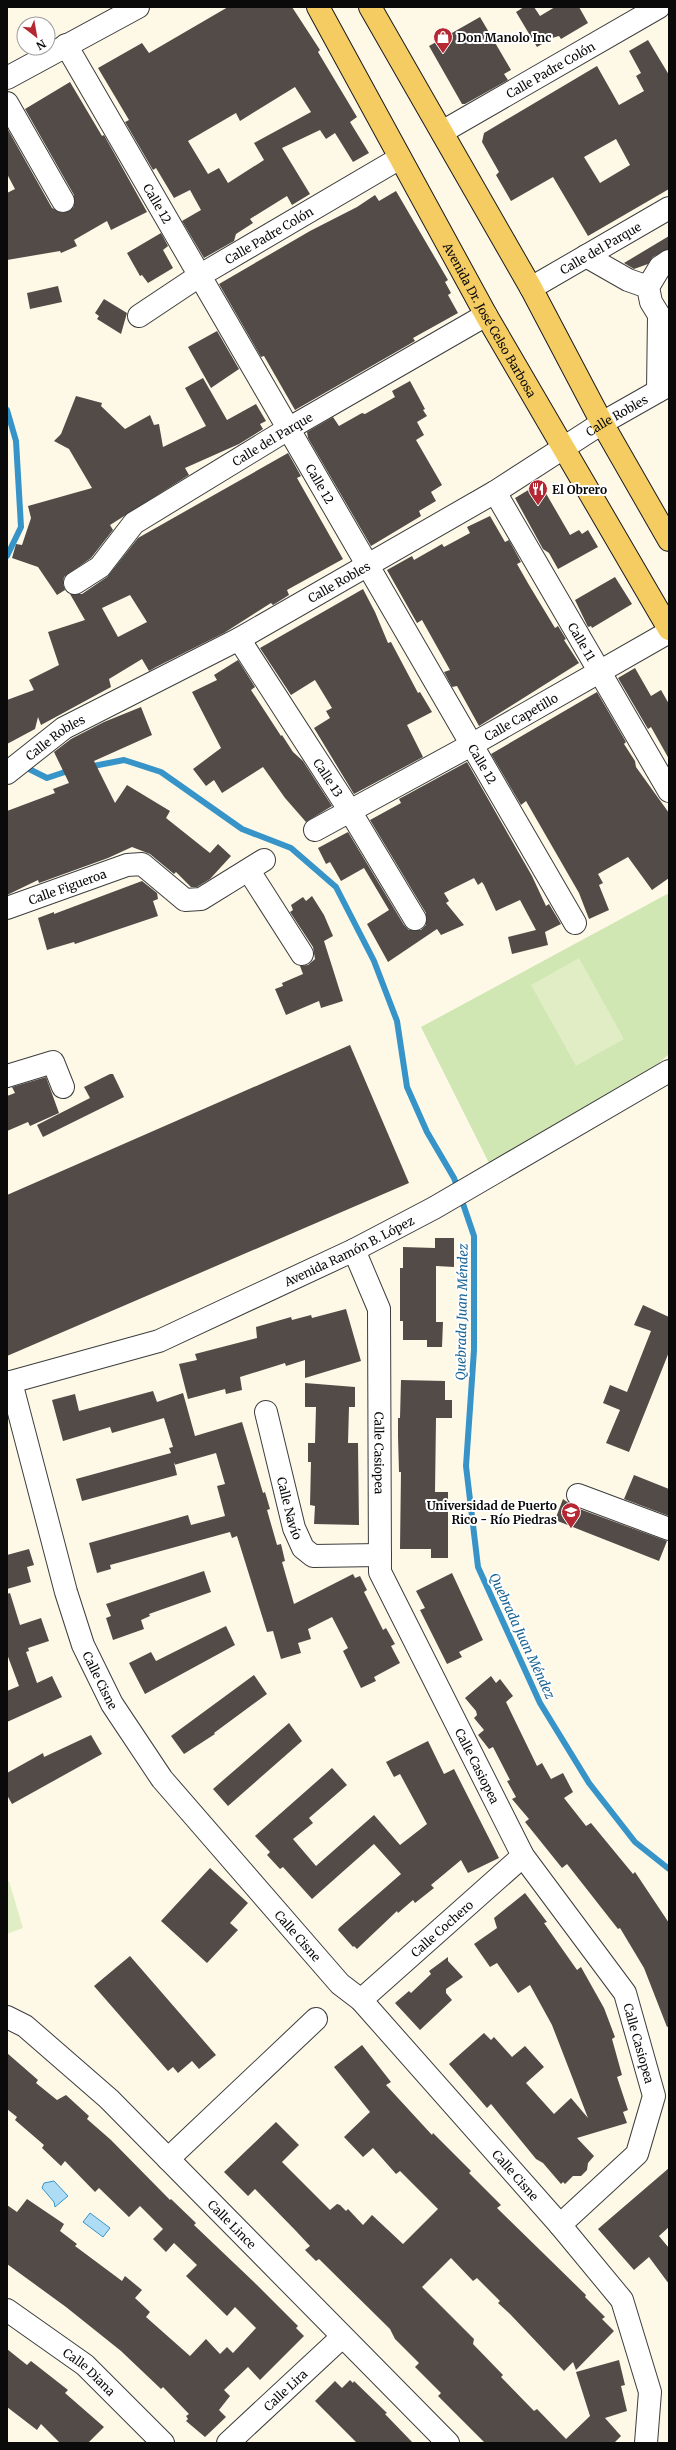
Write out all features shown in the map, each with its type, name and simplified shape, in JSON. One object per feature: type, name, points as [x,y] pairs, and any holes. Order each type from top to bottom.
[{"type":"main road","name":"Avenida Dr. José Celso Barbosa","points":[[318,7],[486,315],[669,630]]},
{"type":"main road","points":[[370,7],[531,288],[602,423],[669,540]]},
{"type":"street","points":[[7,78],[138,7]]},
{"type":"street","name":"Calle Padre Colón","points":[[442,132],[659,7]]},
{"type":"street","name":"Calle 12","points":[[66,45],[366,565],[473,744],[575,923]]},
{"type":"street","points":[[7,103],[63,201]]},
{"type":"street","name":"Calle Padre Colón","points":[[139,316],[199,276],[400,158]]},
{"type":"street","name":"Calle del Parque","points":[[531,288],[669,208]]},
{"type":"street","points":[[586,256],[628,280],[648,287]]},
{"type":"street","points":[[663,388],[664,312],[651,302],[648,287],[660,267],[669,261]]},
{"type":"street","name":"Calle del Parque","points":[[75,583],[100,567],[134,523],[288,429],[486,315]]},
{"type":"street","name":"Calle Robles","points":[[7,773],[64,728],[239,639],[495,492],[602,423],[663,388]]},
{"type":"street","name":"Calle 11","points":[[495,492],[669,791]]},
{"type":"street","name":"Calle Capetillo","points":[[316,830],[473,744],[669,630]]},
{"type":"street","name":"Calle 13","points":[[239,639],[350,811],[415,919]]},
{"type":"street","name":"Calle Figueroa","points":[[7,908],[126,865],[142,864],[185,900],[201,899],[256,866],[302,954]]},
{"type":"street","points":[[7,1076],[53,1062],[63,1088]]},
{"type":"street","name":"Avenida Ramón B. López","points":[[9,1382],[159,1341],[354,1250],[434,1208],[669,1071]]},
{"type":"street","name":"Calle Casiopea","points":[[354,1250],[379,1309],[380,1572],[524,1856],[625,1993],[654,2096],[637,2154],[560,2225]]},
{"type":"street","name":"Calle Cisne","points":[[9,1382],[66,1592],[83,1645],[112,1704],[162,1779],[340,1984],[361,2000],[560,2225],[622,2300],[650,2392],[646,2443]]},
{"type":"street","name":"Calle Navío","points":[[266,1412],[294,1528],[303,1548],[313,1556],[380,1555]]},
{"type":"street","points":[[578,1495],[669,1529]]},
{"type":"street","name":"Calle Cochero","points":[[361,2000],[524,1856]]},
{"type":"street","name":"Calle Lince","points":[[7,2017],[25,2026],[109,2099],[448,2443]]},
{"type":"street","points":[[168,2159],[316,2019]]},
{"type":"street","name":"Calle Diana","points":[[7,2310],[85,2365],[163,2443]]},
{"type":"street","name":"Calle Lira","points":[[228,2443],[342,2337]]},
{"type":"green space","points":[[669,893],[669,1054],[651,1070],[490,1165],[421,1027]]},
{"type":"green space","points":[[579,958],[624,1039],[576,1066],[531,985]]},
{"type":"green space","points":[[9,1881],[23,1928],[7,1934],[7,1882]]},
{"type":"water","points":[[54,2181],[68,2196],[55,2207],[54,2202],[42,2188],[44,2183]]},
{"type":"water","points":[[90,2213],[110,2228],[103,2237],[83,2222]]},
{"type":"building","points":[[228,7],[292,7],[320,50],[318,52],[357,117],[350,122],[369,153],[353,162],[335,133],[326,139],[320,130],[282,148],[310,194],[292,205],[287,196],[250,219],[253,223],[236,234],[234,241],[204,258],[182,221],[201,210],[190,190],[174,198],[156,168],[153,170],[125,122],[129,120],[98,68],[142,43],[149,53]],"holes":[[[295,87],[311,112],[254,143],[264,160],[228,183],[219,168],[208,174],[188,141],[236,113],[240,121]]]},
{"type":"building","points":[[524,7],[534,7],[540,16],[555,7],[579,7],[588,23],[561,39],[559,36],[552,38],[537,47],[516,12]]},
{"type":"building","points":[[480,17],[511,70],[504,74],[508,80],[465,104],[462,104],[429,46]]},
{"type":"building","points":[[648,40],[669,75],[669,189],[588,236],[553,177],[511,201],[496,175],[499,172],[482,142],[484,133],[597,66],[619,105],[644,91],[636,76],[641,73],[629,51]],"holes":[[[616,139],[630,165],[600,183],[584,157]]]},
{"type":"building","points":[[70,82],[102,136],[104,135],[147,212],[111,230],[107,221],[74,240],[77,246],[61,253],[60,251],[7,260],[7,193],[15,189],[7,174],[7,128],[52,208],[63,213],[74,207],[74,195],[25,109]]},
{"type":"building","points":[[396,191],[448,280],[445,282],[451,293],[448,295],[458,313],[413,338],[415,341],[295,410],[264,356],[261,357],[219,284],[310,231],[357,207],[375,195],[379,201]]},
{"type":"building","points":[[161,233],[168,246],[163,250],[173,268],[148,283],[142,275],[140,276],[127,253]]},
{"type":"building","points":[[669,236],[669,249],[653,257],[648,264],[634,269],[624,263]]},
{"type":"building","points":[[58,286],[62,302],[30,309],[27,293]]},
{"type":"building","points":[[104,299],[127,313],[121,334],[97,319],[99,316],[95,313]]},
{"type":"building","points":[[217,331],[239,369],[211,388],[188,347]]},
{"type":"building","points":[[203,378],[227,420],[256,404],[266,421],[260,424],[263,429],[239,444],[185,468],[189,475],[110,525],[113,530],[91,558],[64,577],[63,584],[65,590],[57,595],[38,567],[12,558],[16,544],[22,545],[31,518],[28,506],[92,488],[69,449],[54,441],[61,434],[76,396],[102,403],[101,406],[125,429],[150,415],[154,425],[159,424],[163,447],[206,426],[185,388]]},
{"type":"building","points":[[410,381],[425,409],[423,410],[427,416],[417,422],[424,435],[416,440],[442,485],[431,492],[436,501],[419,511],[421,516],[371,546],[308,438],[307,432],[333,417],[339,426],[362,413],[365,414],[395,397],[392,391]]},
{"type":"building","points":[[288,453],[301,476],[297,478],[343,559],[287,590],[289,595],[273,605],[271,603],[224,633],[149,671],[142,659],[109,679],[111,687],[41,725],[38,717],[35,729],[7,744],[7,700],[34,690],[29,680],[59,665],[48,632],[85,620],[70,594],[82,594],[107,577],[138,538]],"holes":[[[130,595],[147,622],[118,637],[102,608]]]},
{"type":"building","points":[[540,483],[570,535],[579,530],[582,534],[588,530],[598,547],[558,569],[549,553],[543,549],[515,498]]},
{"type":"building","points":[[490,516],[505,542],[509,540],[521,562],[517,564],[555,628],[558,626],[566,639],[564,640],[579,663],[479,726],[457,686],[452,687],[444,672],[450,670],[422,620],[417,623],[387,570],[412,556],[414,560],[442,544],[444,547],[470,533],[467,527]]},
{"type":"building","points":[[615,577],[632,604],[592,628],[591,626],[588,627],[575,600]]},
{"type":"building","points":[[363,589],[375,612],[388,643],[391,642],[418,693],[420,692],[432,712],[407,725],[423,757],[354,794],[314,728],[330,718],[326,711],[332,708],[315,680],[291,695],[260,648]]},
{"type":"building","points":[[238,660],[255,687],[251,690],[281,736],[282,735],[293,752],[303,761],[332,806],[306,822],[285,798],[263,767],[222,793],[214,780],[206,786],[193,769],[221,748],[192,692],[217,680],[214,675]]},
{"type":"building","points":[[635,668],[651,696],[661,690],[669,704],[669,759],[651,727],[648,729],[618,678]]},
{"type":"building","points":[[597,692],[626,742],[624,744],[635,761],[636,767],[669,813],[669,878],[652,890],[628,857],[598,874],[603,883],[599,885],[609,910],[589,919],[579,893],[526,801],[521,805],[491,754]]},
{"type":"building","points":[[141,707],[152,735],[94,761],[115,803],[127,785],[170,811],[166,818],[210,853],[218,844],[231,856],[210,879],[197,887],[191,887],[176,872],[174,874],[150,854],[132,847],[108,858],[39,883],[38,880],[7,895],[7,811],[55,793],[53,789],[69,783],[54,752],[71,739],[104,722]]},
{"type":"building","points":[[467,762],[532,876],[546,906],[549,904],[561,924],[545,932],[548,945],[512,954],[508,937],[536,930],[520,900],[496,911],[482,882],[478,885],[474,878],[444,893],[449,901],[446,903],[464,925],[441,935],[437,929],[388,962],[367,924],[389,910],[364,868],[341,881],[330,862],[326,864],[318,848],[348,832],[404,925],[409,930],[421,930],[426,925],[426,913],[370,820],[401,803],[399,799]]},
{"type":"building","points":[[142,881],[157,893],[158,899],[153,901],[158,916],[75,944],[74,942],[47,950],[38,918],[54,912],[54,914]]},
{"type":"building","points":[[312,896],[324,915],[333,936],[324,941],[343,1001],[321,1008],[319,1001],[286,1015],[275,989],[283,986],[282,983],[303,974],[300,966],[308,965],[315,959],[313,947],[290,912],[293,910],[291,905],[303,897],[306,901]]},
{"type":"building","points":[[350,1045],[409,1183],[7,1356],[7,1195]]},
{"type":"building","points":[[110,1074],[113,1074],[124,1097],[43,1137],[37,1125],[90,1098],[84,1087]]},
{"type":"building","points":[[46,1077],[59,1113],[30,1126],[28,1122],[7,1131],[7,1096],[15,1093],[12,1087]]},
{"type":"building","points":[[435,1238],[454,1238],[454,1267],[436,1266],[436,1322],[443,1322],[442,1347],[427,1347],[427,1340],[403,1340],[403,1321],[400,1321],[400,1268],[403,1268],[403,1247],[435,1248]]},
{"type":"building","points":[[643,1305],[669,1317],[669,1352],[629,1452],[606,1443],[620,1410],[603,1403],[610,1385],[627,1392],[651,1331],[634,1325]]},
{"type":"building","points":[[346,1309],[361,1361],[305,1378],[305,1360],[286,1366],[285,1363],[240,1377],[242,1390],[226,1394],[225,1389],[188,1399],[179,1364],[197,1360],[195,1354],[257,1338],[256,1327],[291,1317],[292,1320],[311,1315],[312,1318]]},
{"type":"building","points":[[401,1380],[445,1381],[445,1400],[452,1400],[452,1418],[436,1418],[435,1492],[448,1492],[448,1558],[431,1558],[431,1549],[400,1549],[401,1472],[399,1472],[398,1418],[400,1418]]},
{"type":"building","points":[[305,1383],[355,1387],[355,1407],[349,1407],[348,1443],[358,1443],[359,1525],[314,1524],[315,1506],[310,1505],[311,1462],[308,1462],[308,1443],[315,1443],[316,1407],[305,1407]]},
{"type":"building","points":[[153,1391],[157,1402],[183,1393],[195,1436],[242,1422],[263,1493],[265,1492],[270,1509],[267,1510],[277,1545],[281,1544],[285,1561],[282,1562],[294,1604],[353,1574],[355,1578],[360,1576],[367,1590],[364,1592],[383,1630],[386,1628],[395,1644],[391,1646],[400,1663],[374,1677],[376,1681],[361,1688],[343,1651],[348,1648],[332,1617],[308,1629],[311,1639],[298,1643],[301,1653],[281,1659],[273,1631],[267,1632],[237,1536],[232,1538],[230,1532],[110,1565],[111,1569],[97,1573],[89,1543],[188,1515],[191,1525],[225,1516],[217,1486],[225,1484],[216,1453],[175,1465],[177,1475],[82,1501],[76,1479],[171,1453],[169,1448],[173,1447],[164,1418],[112,1433],[110,1427],[63,1441],[52,1400],[75,1394],[79,1411]]},
{"type":"building","points":[[634,1475],[669,1489],[669,1516],[624,1499]]},
{"type":"building","points":[[563,1499],[574,1507],[667,1541],[659,1561],[555,1520]]},
{"type":"building","points":[[29,1549],[34,1565],[27,1567],[31,1582],[7,1589],[7,1555]]},
{"type":"building","points":[[204,1571],[211,1592],[149,1614],[150,1616],[141,1620],[144,1629],[113,1640],[106,1618],[111,1616],[106,1604]]},
{"type":"building","points":[[452,1573],[483,1640],[459,1652],[462,1657],[447,1664],[420,1610],[425,1608],[416,1591]]},
{"type":"building","points":[[10,1593],[20,1625],[41,1618],[49,1641],[28,1648],[29,1651],[26,1652],[37,1683],[52,1676],[62,1697],[7,1722],[7,1691],[19,1686],[7,1654],[7,1594]]},
{"type":"building","points":[[226,1626],[235,1645],[145,1694],[129,1663],[151,1652],[156,1661]]},
{"type":"building","points":[[254,1675],[267,1694],[214,1733],[215,1734],[184,1754],[171,1736]]},
{"type":"building","points":[[491,1676],[496,1683],[500,1679],[513,1696],[506,1702],[537,1766],[542,1763],[551,1779],[563,1773],[573,1792],[564,1798],[586,1826],[591,1823],[633,1874],[635,1872],[669,1923],[669,2026],[667,2027],[644,1968],[620,1928],[618,1929],[567,1864],[562,1868],[525,1822],[529,1819],[512,1799],[516,1797],[507,1781],[510,1780],[493,1747],[489,1749],[478,1735],[484,1730],[474,1718],[477,1715],[476,1711],[465,1698]]},
{"type":"building","points":[[289,1723],[302,1741],[228,1806],[213,1789]]},
{"type":"building","points":[[91,1735],[102,1754],[12,1804],[7,1795],[7,1773],[43,1753],[44,1757]]},
{"type":"building","points":[[428,1741],[444,1774],[454,1769],[499,1858],[468,1873],[461,1860],[431,1885],[434,1888],[415,1903],[413,1900],[398,1913],[397,1911],[357,1949],[354,1946],[353,1947],[338,1930],[339,1928],[401,1874],[374,1844],[312,1899],[283,1867],[280,1869],[267,1855],[270,1852],[255,1836],[332,1768],[347,1785],[309,1818],[313,1823],[293,1839],[316,1866],[374,1815],[400,1845],[427,1824],[400,1774],[394,1777],[386,1762]]},
{"type":"building","points":[[210,1868],[248,1903],[230,1923],[238,1930],[207,1963],[161,1921]]},
{"type":"building","points":[[525,1893],[547,1922],[544,1923],[577,1970],[581,1967],[604,2008],[615,2037],[612,2039],[622,2075],[617,2077],[628,2110],[623,2112],[627,2123],[577,2138],[594,2156],[588,2163],[587,2170],[581,2176],[573,2176],[565,2184],[563,2182],[561,2184],[543,2163],[536,2159],[491,2104],[487,2108],[449,2064],[484,2033],[491,2040],[494,2037],[512,2057],[525,2046],[544,2067],[526,2083],[554,2114],[571,2098],[588,2118],[552,2025],[530,1985],[518,1993],[497,1963],[490,1967],[474,1944],[497,1928],[494,1918]]},
{"type":"building","points":[[130,1956],[216,2055],[199,2069],[192,2061],[178,2073],[173,2067],[168,2071],[94,1986]]},
{"type":"building","points":[[448,1957],[448,1961],[463,1977],[446,1989],[446,1993],[452,2000],[420,2030],[395,2003],[409,1991],[411,1993],[431,1974],[429,1971]]},
{"type":"building","points":[[362,2045],[391,2082],[386,2085],[432,2135],[433,2133],[471,2171],[469,2173],[501,2205],[497,2208],[586,2295],[585,2297],[605,2317],[602,2319],[614,2331],[576,2370],[573,2362],[564,2371],[498,2303],[500,2301],[477,2278],[473,2281],[451,2258],[422,2287],[474,2339],[473,2344],[503,2375],[501,2377],[534,2411],[537,2409],[566,2439],[590,2416],[576,2372],[619,2360],[625,2385],[621,2386],[627,2411],[605,2418],[621,2436],[614,2443],[485,2443],[438,2396],[441,2393],[415,2367],[419,2363],[395,2339],[390,2329],[319,2259],[316,2261],[305,2250],[310,2246],[296,2231],[255,2189],[248,2196],[224,2172],[276,2122],[299,2145],[282,2162],[330,2210],[337,2204],[340,2205],[346,2211],[348,2209],[363,2225],[372,2215],[403,2244],[438,2209],[400,2171],[396,2174],[373,2148],[363,2157],[344,2137],[370,2112],[334,2067]]},
{"type":"building","points":[[7,2053],[38,2080],[36,2083],[57,2100],[66,2095],[89,2116],[87,2119],[111,2140],[170,2200],[171,2199],[196,2223],[194,2225],[298,2326],[296,2328],[304,2336],[260,2380],[248,2367],[224,2390],[230,2396],[219,2410],[226,2417],[205,2437],[186,2421],[188,2419],[186,2416],[189,2414],[163,2387],[161,2389],[121,2351],[66,2307],[7,2264],[7,2205],[17,2212],[27,2199],[64,2224],[60,2231],[77,2244],[75,2246],[122,2281],[125,2276],[142,2290],[135,2298],[150,2312],[146,2317],[190,2356],[206,2339],[220,2354],[227,2347],[233,2353],[256,2328],[235,2307],[227,2316],[186,2276],[197,2265],[174,2243],[166,2252],[153,2239],[163,2229],[140,2206],[129,2217],[99,2188],[95,2192],[65,2161],[61,2166],[42,2148],[44,2145],[15,2120],[17,2117],[7,2109]]},
{"type":"building","points":[[669,2168],[669,2227],[659,2236],[669,2248],[669,2284],[649,2257],[634,2270],[598,2229]]},
{"type":"building","points":[[7,2349],[27,2365],[31,2361],[68,2390],[65,2393],[104,2427],[88,2443],[60,2443],[41,2424],[37,2430],[7,2407]]},
{"type":"building","points":[[350,2380],[353,2383],[354,2381],[387,2413],[385,2414],[413,2443],[357,2443],[315,2401],[335,2381],[342,2388]]},
{"type":"waterway","name":"Quebrada Juan Méndez","points":[[7,410],[16,441],[21,527],[7,556]]},
{"type":"waterway","name":"Quebrada Juan Méndez","points":[[88,767],[124,760],[161,772],[242,829],[291,848],[336,887],[374,961],[397,1021],[407,1087],[427,1132],[454,1178],[458,1189]]},
{"type":"waterway","name":"Quebrada Juan Méndez","points":[[25,767],[47,778],[71,770]]},
{"type":"waterway","name":"Quebrada Juan Méndez","points":[[461,1198],[474,1236],[474,1350],[466,1466],[478,1567],[540,1703],[589,1783],[635,1842],[669,1869]]},
{"type":"place","name":"Don Manolo Inc","points":[[443,54]]},
{"type":"place","name":"El Obrero","points":[[538,506]]},
{"type":"place","name":"Universidad de Puerto Rico - Río Piedras","points":[[571,1529]]}]
